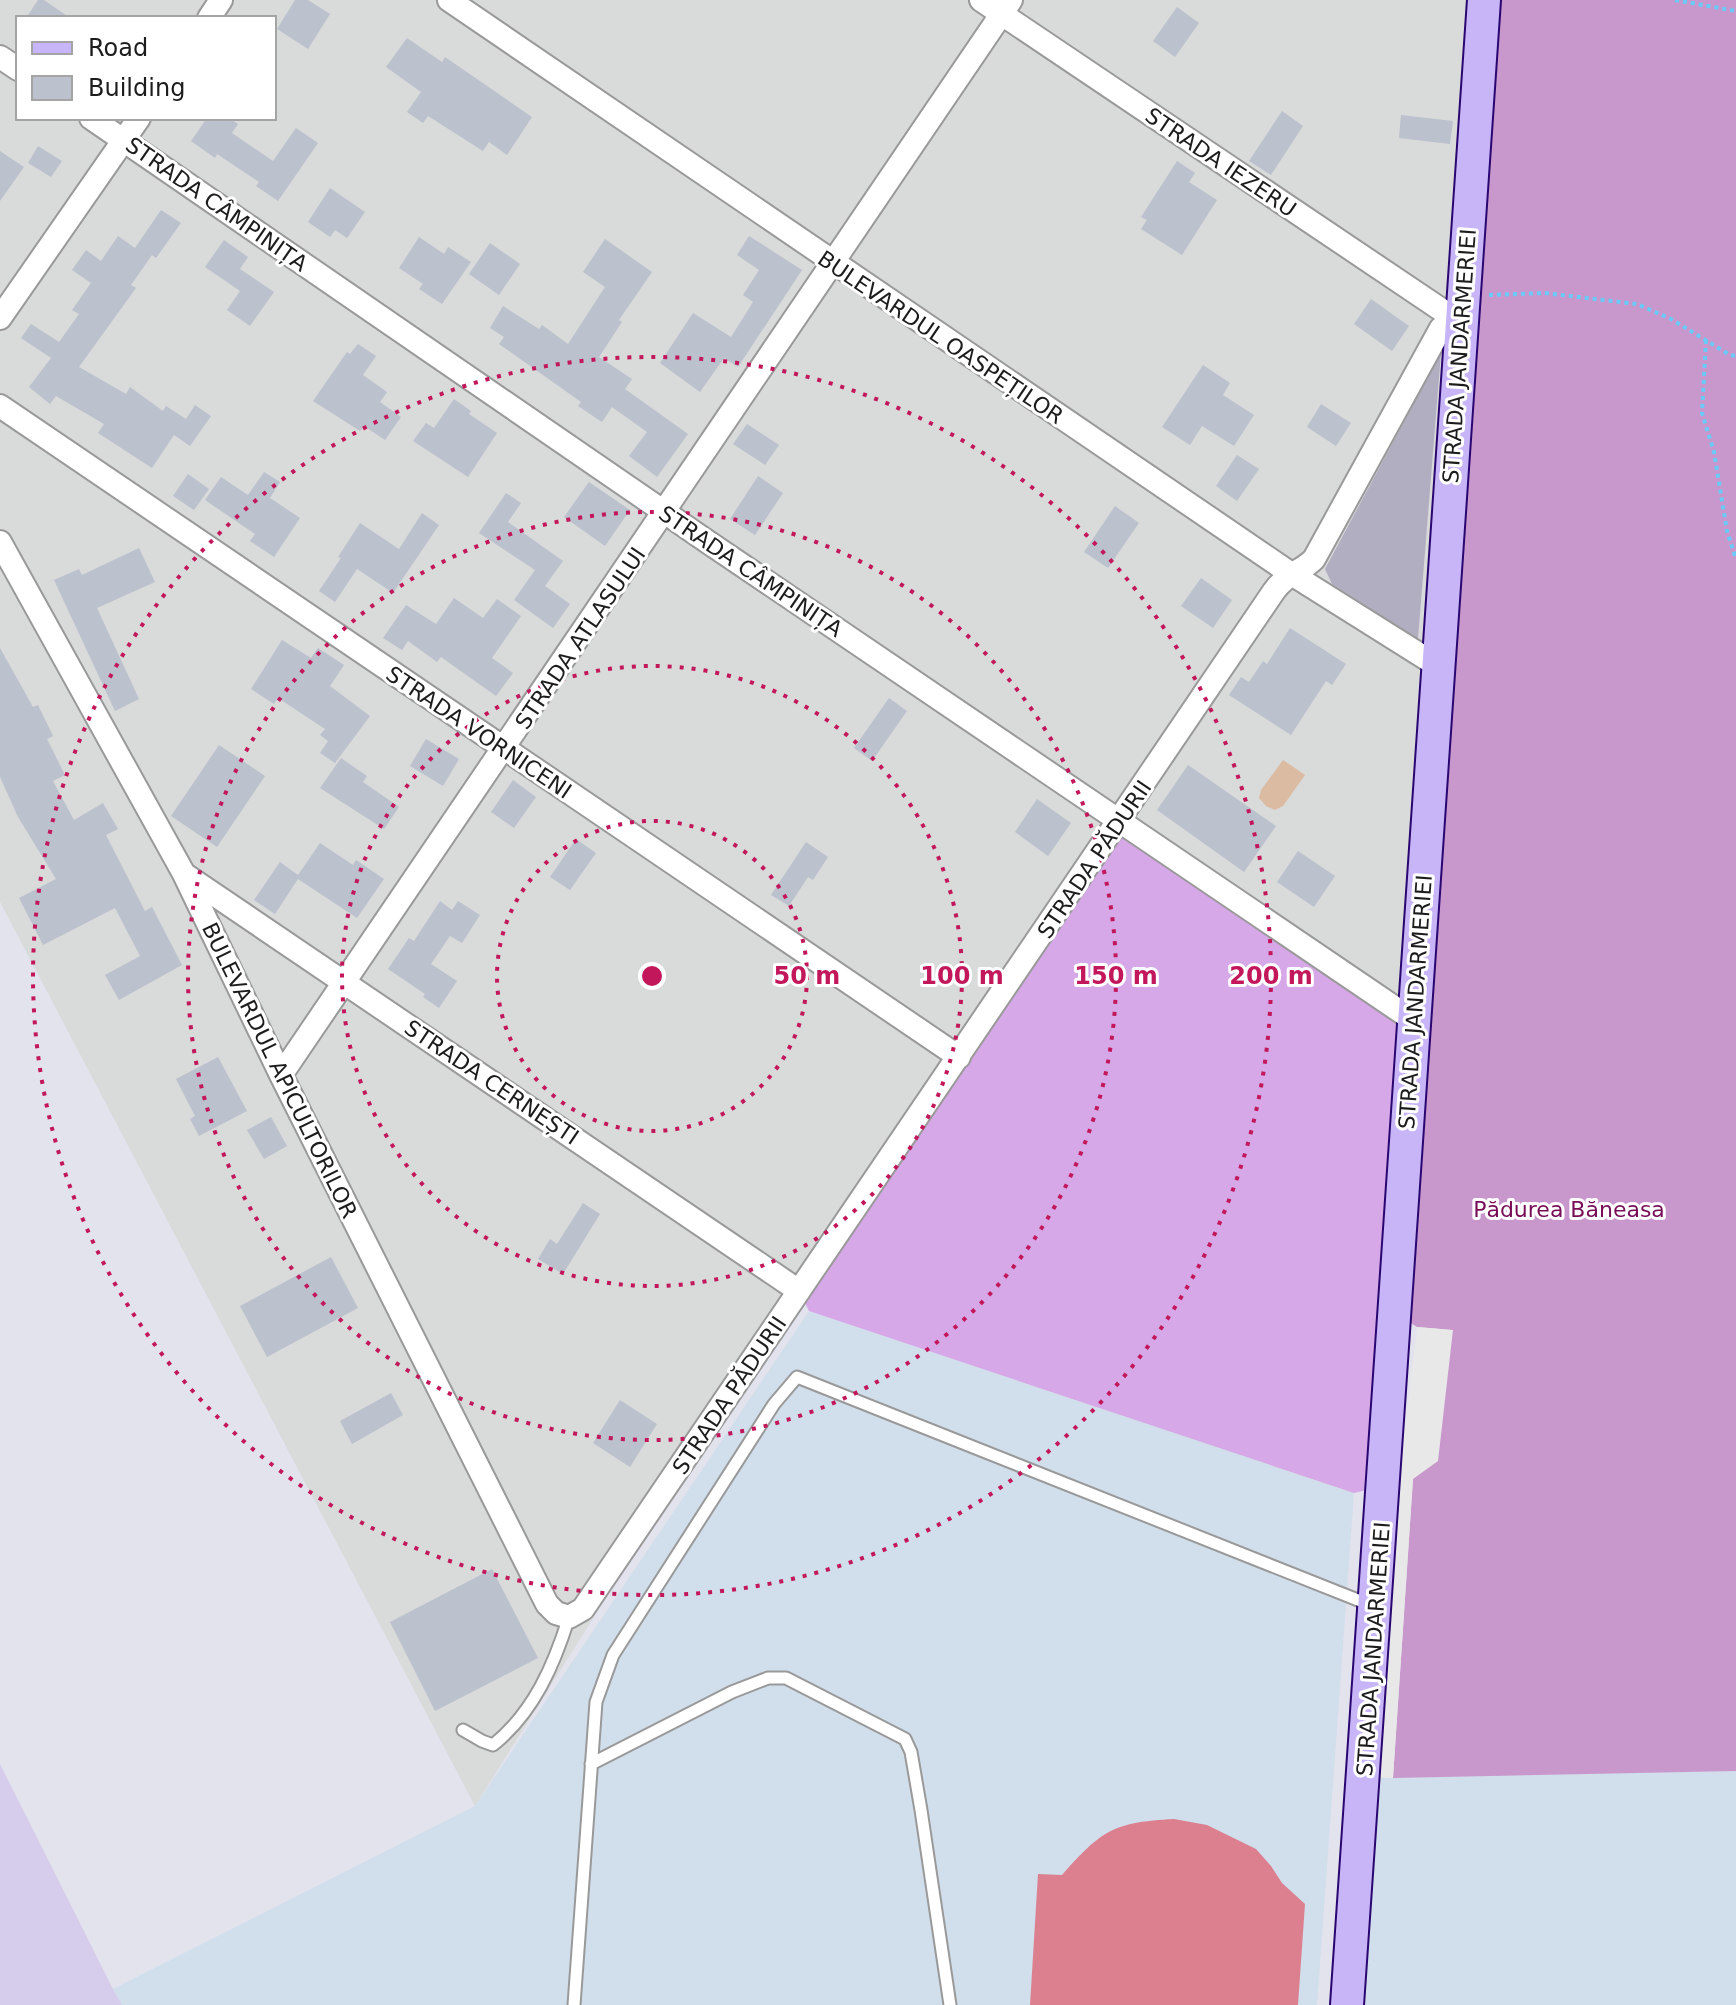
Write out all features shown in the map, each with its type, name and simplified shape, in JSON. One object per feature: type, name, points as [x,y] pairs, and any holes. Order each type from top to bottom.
[{"type":"street","name":"BULEVARDUL OASPEȚILOR","points":[[449,0],[1290,573],[1438,666]]},
{"type":"street","name":"STRADA IEZERU","points":[[981,0],[1006,7],[1462,310]]},
{"type":"street","name":"STRADA JANDARMERIEI","points":[[1347,2005],[1484,0]]},
{"type":"street","name":"STRADA ATLASULUI","points":[[281,1075],[1006,7]]},
{"type":"street","name":"STRADA CÂMPINIȚA","points":[[94,120],[665,513],[1413,1020]]},
{"type":"street","points":[[0,318],[138,120]]},
{"type":"street","name":"STRADA PĂDURII","points":[[569,1617],[583,1609],[1274,591],[1290,573],[1302,569],[1314,559],[1441,328],[1453,322],[1462,310]]},
{"type":"street","name":"STRADA VORNICENI","points":[[0,406],[959,1057]]},
{"type":"street","name":"BULEVARDUL APICULTORILOR","points":[[0,542],[184,874],[281,1075],[547,1604],[556,1613],[569,1617]]},
{"type":"street","name":"STRADA CERNEȘTI","points":[[184,874],[799,1291]]},
{"type":"lane","points":[[574,2005],[596,1702],[613,1655],[774,1404],[797,1377],[1376,1607]]},
{"type":"lane","points":[[463,1730],[493,1745],[506,1735],[542,1686],[556,1658],[569,1617]]},
{"type":"lane","points":[[591,1764],[732,1692],[768,1678],[786,1678],[905,1739],[911,1752],[921,1810],[950,2005]]},
{"type":"path","points":[[1675,0],[1736,11]]},
{"type":"path","points":[[1462,310],[1545,293],[1637,304],[1671,319],[1736,356]]},
{"type":"path","points":[[1706,340],[1702,413],[1714,452],[1727,531],[1736,559]]},
{"type":"shaded area","points":[[0,0],[1484,0],[1413,1020],[799,1291],[475,1806],[0,902]]},
{"type":"shaded area","points":[[1441,353],[1418,639],[1332,584],[1325,569]]},
{"type":"shaded area","points":[[1283,760],[1305,775],[1283,806],[1275,810],[1259,798],[1261,790]]},
{"type":"shaded area","points":[[1119,821],[1413,1020],[1384,1486],[1354,1493],[809,1311],[799,1291]]},
{"type":"shaded area","points":[[809,1311],[1354,1493],[1317,2005],[122,2005],[113,1989],[475,1806]]},
{"type":"shaded area","points":[[1417,1327],[1453,1330],[1438,1461],[1413,1479],[1393,1778],[1364,1777]]},
{"type":"shaded area","points":[[0,1764],[113,1989],[122,2005],[0,2005]]},
{"type":"shaded area","points":[[1736,1771],[1736,2005],[1347,2005],[1364,1777]]},
{"type":"shaded area","points":[[1174,1819],[1207,1825],[1256,1849],[1282,1883],[1305,1904],[1298,2005],[1030,2005],[1038,1874],[1062,1875],[1110,1831],[1137,1823]]},
{"type":"green space","name":"Pădurea Băneasa","points":[[1484,0],[1736,0],[1736,1771],[1393,1778],[1413,1479],[1452,1330],[1417,1327],[1396,1314]]},
{"type":"building","points":[[38,0],[44,0],[67,16],[27,16]]},
{"type":"building","points":[[295,0],[308,0],[330,14],[308,49],[277,29]]},
{"type":"building","points":[[1177,7],[1199,23],[1175,57],[1153,41]]},
{"type":"building","points":[[407,38],[442,62],[445,57],[532,117],[507,155],[489,142],[483,151],[428,116],[423,123],[407,112],[421,92],[386,67]]},
{"type":"building","points":[[1282,111],[1303,126],[1271,175],[1249,161]]},
{"type":"building","points":[[1401,115],[1453,121],[1450,144],[1399,138]]},
{"type":"building","points":[[206,120],[232,120],[238,124],[232,133],[273,161],[296,128],[318,143],[278,201],[256,186],[259,182],[191,141]]},
{"type":"building","points":[[38,146],[62,161],[51,177],[28,163]]},
{"type":"building","points":[[0,151],[24,167],[0,201]]},
{"type":"building","points":[[1177,161],[1195,173],[1189,182],[1217,200],[1182,255],[1141,229],[1147,220],[1141,217]]},
{"type":"building","points":[[330,188],[365,212],[347,238],[335,230],[330,237],[308,222]]},
{"type":"building","points":[[161,210],[181,223],[156,258],[152,255],[131,285],[136,288],[79,367],[126,394],[130,387],[163,411],[166,406],[186,419],[195,405],[211,416],[190,446],[174,435],[152,468],[98,433],[104,424],[56,396],[50,404],[29,387],[51,358],[21,338],[31,324],[59,342],[79,314],[72,310],[91,283],[72,270],[86,250],[101,261],[118,236],[135,248]]},
{"type":"building","points":[[749,236],[802,270],[738,367],[724,358],[700,392],[660,363],[693,313],[731,337],[753,302],[743,295],[759,270],[737,255]]},
{"type":"building","points":[[419,237],[444,254],[448,247],[471,262],[442,304],[419,289],[423,284],[399,268]]},
{"type":"building","points":[[605,239],[652,272],[619,320],[622,322],[599,357],[632,379],[625,389],[688,434],[657,477],[629,456],[647,432],[612,407],[602,422],[578,406],[581,402],[499,344],[504,337],[490,328],[503,306],[539,329],[542,325],[568,344],[605,287],[583,272]]},
{"type":"building","points":[[224,240],[248,257],[240,269],[274,292],[250,326],[227,310],[240,291],[205,267]]},
{"type":"building","points":[[490,243],[520,264],[499,295],[469,274]]},
{"type":"building","points":[[1371,299],[1409,326],[1392,351],[1354,324]]},
{"type":"building","points":[[358,344],[376,356],[363,375],[387,392],[380,402],[401,417],[385,440],[364,426],[360,431],[313,401],[347,352],[350,354]]},
{"type":"building","points":[[1203,365],[1230,383],[1223,395],[1254,415],[1234,446],[1202,426],[1190,445],[1162,427]]},
{"type":"building","points":[[454,399],[471,411],[469,414],[497,433],[468,477],[413,441],[426,423],[434,428]]},
{"type":"building","points":[[1321,404],[1351,423],[1336,446],[1307,427]]},
{"type":"building","points":[[747,424],[779,445],[765,465],[733,444]]},
{"type":"building","points":[[1237,455],[1259,469],[1237,501],[1216,486]]},
{"type":"building","points":[[264,472],[280,482],[270,498],[300,518],[274,557],[250,541],[255,534],[205,500],[221,477],[248,495]]},
{"type":"building","points":[[188,474],[209,489],[194,510],[173,496]]},
{"type":"building","points":[[758,476],[783,493],[755,535],[730,519]]},
{"type":"building","points":[[589,482],[630,510],[605,546],[564,517]]},
{"type":"building","points":[[506,493],[521,503],[508,522],[563,561],[545,586],[570,604],[553,628],[514,600],[535,570],[479,533]]},
{"type":"building","points":[[1115,506],[1139,523],[1108,568],[1084,552]]},
{"type":"building","points":[[422,513],[439,525],[393,593],[357,569],[335,602],[319,591],[360,523],[399,549]]},
{"type":"building","points":[[139,548],[155,582],[97,608],[139,699],[115,711],[54,580],[79,569],[82,575]]},
{"type":"building","points":[[1201,578],[1232,600],[1213,628],[1181,606]]},
{"type":"building","points":[[454,598],[483,618],[497,599],[521,616],[492,658],[513,673],[496,696],[441,657],[437,662],[408,641],[402,650],[383,638],[406,605],[436,624]]},
{"type":"building","points":[[1290,628],[1346,664],[1332,685],[1326,681],[1291,735],[1229,695],[1241,677],[1249,682],[1263,661],[1267,664]]},
{"type":"building","points":[[282,640],[311,658],[318,648],[344,665],[330,686],[370,716],[335,763],[320,753],[328,741],[320,735],[325,729],[278,698],[274,704],[251,689]]},
{"type":"building","points":[[0,648],[33,707],[38,705],[53,736],[47,739],[65,775],[53,781],[74,820],[103,803],[118,829],[106,835],[145,911],[152,907],[182,965],[119,1000],[105,975],[140,956],[115,908],[43,945],[19,898],[56,879],[18,817],[0,777]]},
{"type":"building","points":[[889,698],[907,711],[872,761],[854,748]]},
{"type":"building","points":[[426,739],[459,759],[443,786],[410,766]]},
{"type":"building","points":[[219,745],[265,776],[217,847],[171,816]]},
{"type":"building","points":[[341,758],[367,776],[363,782],[399,807],[384,829],[320,788]]},
{"type":"building","points":[[1188,765],[1276,826],[1244,872],[1157,810]]},
{"type":"building","points":[[513,780],[536,797],[514,828],[491,812]]},
{"type":"building","points":[[1037,799],[1071,823],[1048,856],[1015,832]]},
{"type":"building","points":[[576,839],[596,853],[570,890],[550,877]]},
{"type":"building","points":[[806,842],[828,857],[813,880],[808,877],[789,906],[771,895]]},
{"type":"building","points":[[320,843],[353,865],[356,860],[384,879],[357,918],[298,879],[275,914],[254,900],[280,862],[298,875]]},
{"type":"building","points":[[1298,851],[1335,876],[1314,907],[1277,882]]},
{"type":"building","points":[[440,901],[452,910],[458,901],[480,915],[462,943],[450,936],[431,964],[457,981],[439,1008],[423,997],[425,994],[388,969],[409,938],[414,941]]},
{"type":"building","points":[[218,1057],[247,1111],[199,1136],[190,1119],[195,1116],[176,1079]]},
{"type":"building","points":[[271,1117],[287,1146],[264,1159],[247,1130]]},
{"type":"building","points":[[583,1203],[600,1214],[563,1274],[538,1259],[550,1239],[557,1244]]},
{"type":"building","points":[[331,1257],[358,1308],[267,1357],[240,1306]]},
{"type":"building","points":[[391,1393],[403,1415],[352,1444],[340,1421]]},
{"type":"building","points":[[620,1400],[657,1424],[630,1467],[593,1443]]},
{"type":"building","points":[[492,1569],[538,1658],[435,1711],[390,1622]]}]
